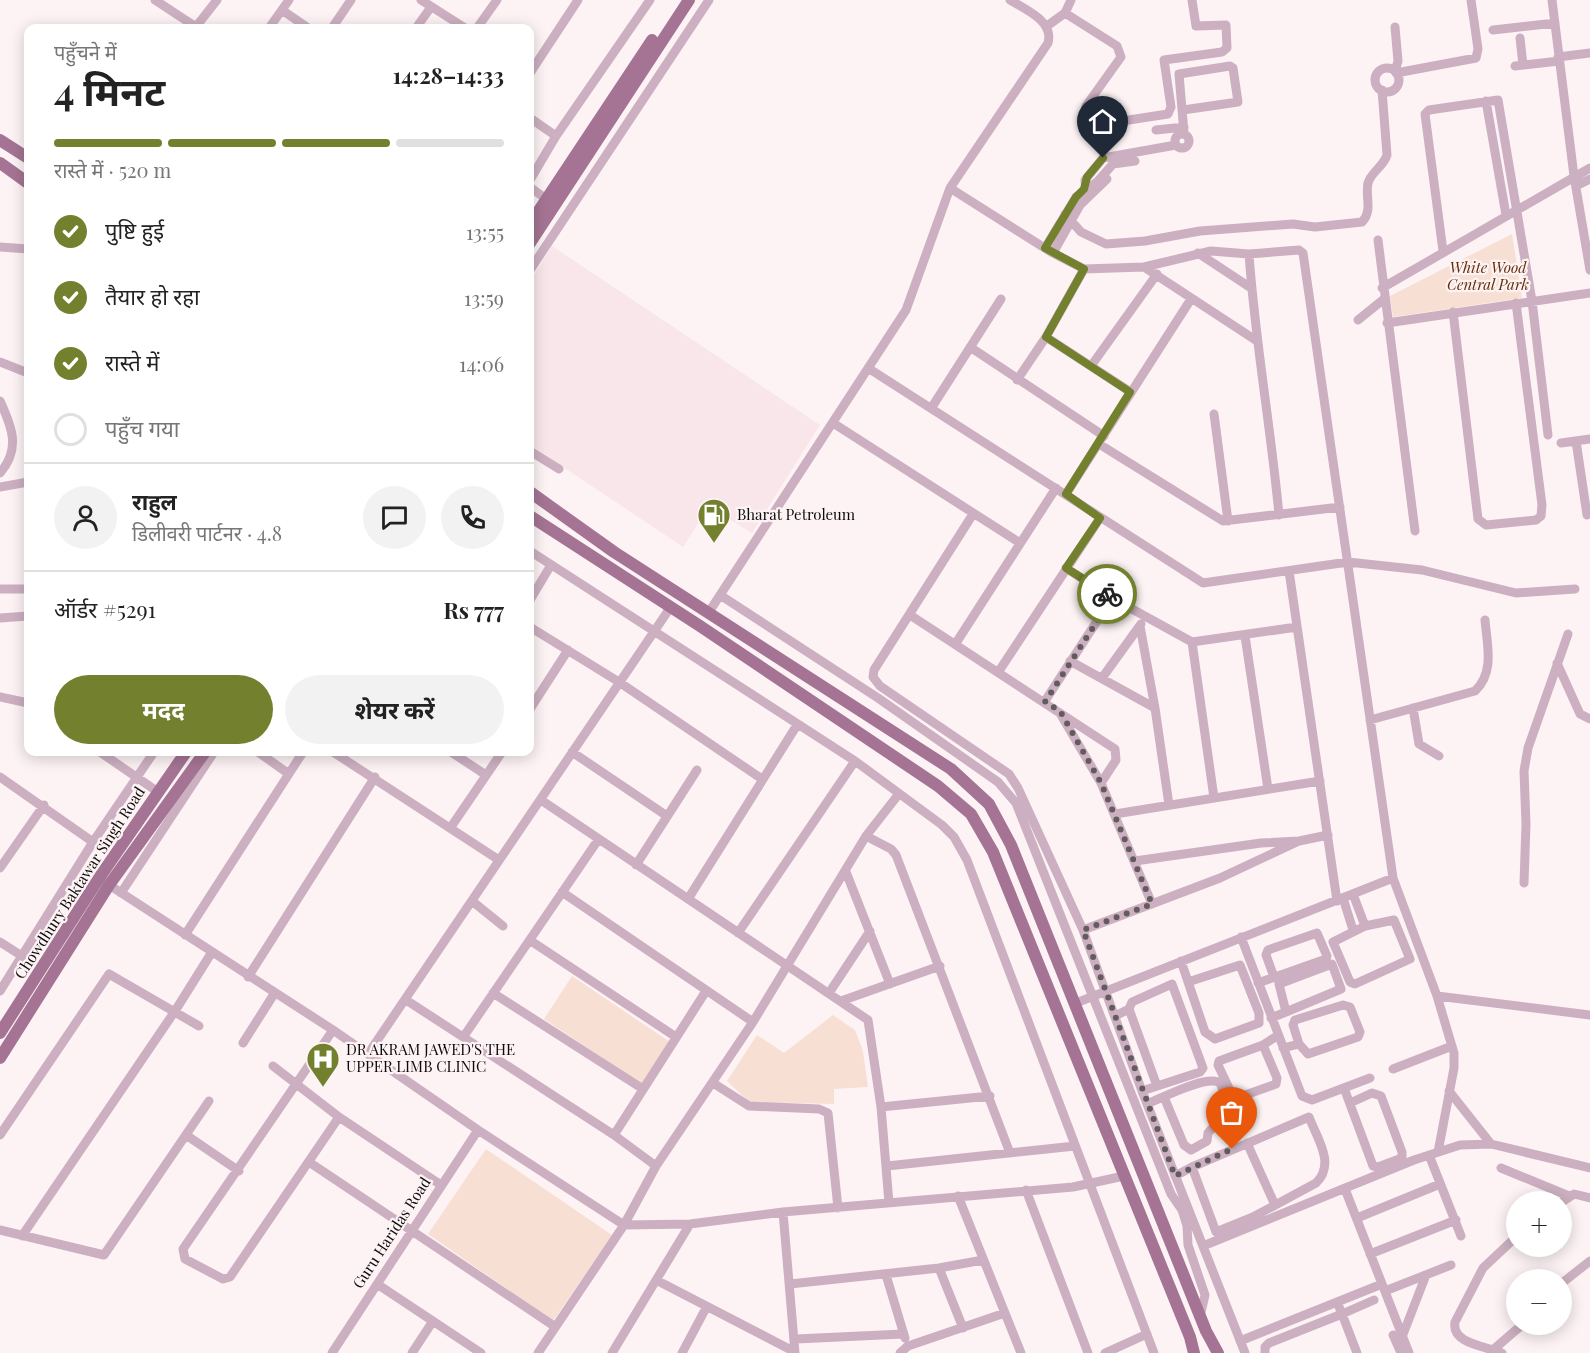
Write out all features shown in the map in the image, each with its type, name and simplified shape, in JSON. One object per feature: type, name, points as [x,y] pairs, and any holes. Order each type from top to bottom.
[{"type":"main road","points":[[534,218],[680,0]]},
{"type":"main road","points":[[534,237],[689,0]]},
{"type":"main road","points":[[0,140],[24,155]]},
{"type":"main road","points":[[0,163],[24,180]]},
{"type":"main road","points":[[534,495],[632,564],[951,769],[989,804],[1011,845],[1216,1353]]},
{"type":"main road","points":[[534,519],[820,706],[938,786],[971,814],[993,852],[1195,1353]]},
{"type":"main road","points":[[606,565],[614,552]]},
{"type":"main road","points":[[624,577],[632,564]]},
{"type":"main road","points":[[820,706],[830,691]]},
{"type":"main road","name":"Chowdhury Baktawar Singh Road","points":[[0,1058],[104,882],[183,756]]},
{"type":"main road","name":"Chowdhury Baktawar Singh Road","points":[[0,1033],[104,882],[202,756]]},
{"type":"street","points":[[155,0],[190,24]]},
{"type":"street","points":[[199,24],[217,0]]},
{"type":"street","points":[[272,24],[289,0]]},
{"type":"street","points":[[335,24],[351,0]]},
{"type":"street","points":[[421,0],[459,24]]},
{"type":"street","points":[[480,24],[497,0]]},
{"type":"street","points":[[534,67],[578,0]]},
{"type":"street","points":[[534,173],[556,136],[650,0]]},
{"type":"street","points":[[534,264],[709,0]]},
{"type":"street","points":[[710,612],[913,297],[950,188],[1045,49],[1049,40],[1047,26],[1010,0]]},
{"type":"street","points":[[1047,26],[1065,13],[1071,0]]},
{"type":"street","points":[[1065,13],[1117,46],[1121,52],[1121,57],[1086,106],[1087,119],[1096,125],[1168,114],[1171,107],[1164,60],[1222,52],[1227,48],[1226,25],[1196,26],[1192,0]]},
{"type":"street","points":[[1393,28],[1394,71],[1398,81],[1395,88],[1389,91],[1382,90],[1376,85],[1375,77],[1380,70],[1394,71],[1476,58],[1478,49],[1472,0]]},
{"type":"street","points":[[1552,0],[1575,181],[1590,270]]},
{"type":"street","points":[[419,24],[431,7]]},
{"type":"street","points":[[282,10],[302,24]]},
{"type":"street","points":[[1493,30],[1555,24]]},
{"type":"street","points":[[1520,38],[1519,65],[1590,53]]},
{"type":"street","points":[[1049,251],[1068,218],[1086,194],[1087,177],[1103,158],[1176,145],[1182,148],[1188,145],[1189,138],[1184,130],[1179,73],[1230,66],[1233,68],[1238,102],[1183,110]]},
{"type":"street","points":[[1068,218],[1085,235],[1106,244],[1145,241],[1200,231],[1293,224],[1315,227],[1362,222],[1368,212],[1369,178],[1387,155],[1382,90]]},
{"type":"street","points":[[1443,251],[1423,118],[1429,110],[1496,99],[1500,101],[1532,301],[1548,435]]},
{"type":"street","points":[[1486,101],[1506,215]]},
{"type":"street","points":[[534,121],[556,136]]},
{"type":"street","points":[[1156,130],[1184,130]]},
{"type":"street","points":[[1086,194],[1099,189],[1115,170],[1135,163]]},
{"type":"street","points":[[1382,288],[1506,215],[1575,181],[1590,168]]},
{"type":"street","points":[[1575,181],[1590,179]]},
{"type":"street","points":[[950,188],[1049,251],[1084,269],[1144,267],[1198,254],[1225,251],[1249,254],[1299,250],[1303,253],[1393,878],[1437,996],[1455,1060],[1434,1153],[1440,1184],[1461,1236]]},
{"type":"street","points":[[534,190],[546,200]]},
{"type":"street","points":[[1378,240],[1382,288],[1415,531]]},
{"type":"street","points":[[0,248],[24,249]]},
{"type":"street","points":[[1198,254],[1251,288]]},
{"type":"street","points":[[1249,254],[1251,288],[1271,434],[1279,515]]},
{"type":"street","points":[[1144,267],[1257,340]]},
{"type":"street","points":[[1017,380],[1046,337],[1084,269]]},
{"type":"street","points":[[1091,366],[1157,274]]},
{"type":"street","points":[[1387,323],[1590,293]]},
{"type":"street","points":[[1358,320],[1384,298]]},
{"type":"street","points":[[932,407],[1001,299]]},
{"type":"street","points":[[1066,494],[1191,299]]},
{"type":"street","points":[[1453,312],[1478,519],[1486,525],[1536,520],[1542,513],[1516,303]]},
{"type":"street","points":[[1046,337],[1130,392]]},
{"type":"street","points":[[970,347],[1214,517],[1228,521],[1340,507]]},
{"type":"street","points":[[0,362],[24,371]]},
{"type":"street","points":[[868,368],[1203,583],[1348,562],[1431,572],[1516,593],[1575,589]]},
{"type":"street","points":[[1526,380],[1541,378]]},
{"type":"street","points":[[0,401],[12,427],[14,448],[9,463],[0,473]]},
{"type":"street","points":[[1214,414],[1228,521]]},
{"type":"street","points":[[833,423],[1020,543]]},
{"type":"street","points":[[1561,443],[1590,439]]},
{"type":"street","points":[[1576,441],[1587,515]]},
{"type":"street","points":[[534,453],[559,469]]},
{"type":"street","points":[[0,487],[24,483]]},
{"type":"street","points":[[956,643],[1056,488]]},
{"type":"street","points":[[973,514],[873,670],[873,677],[880,686],[1009,774],[1018,788],[1083,930],[1175,1176],[1191,1225],[1187,1241],[1206,1299],[1200,1317]]},
{"type":"street","points":[[999,671],[1100,518]]},
{"type":"street","points":[[534,554],[855,761],[898,795],[942,825],[963,850],[1075,1146],[1092,1184],[1154,1353]]},
{"type":"street","points":[[534,593],[551,565]]},
{"type":"street","points":[[1066,568],[1112,598],[1192,642],[1297,627]]},
{"type":"street","points":[[1289,571],[1328,835],[1340,900],[1353,930]]},
{"type":"street","points":[[0,589],[24,589]]},
{"type":"street","points":[[720,595],[878,698],[998,782],[1007,792],[1022,814],[1091,997],[1171,1194],[1203,1246],[1245,1353]]},
{"type":"street","points":[[1045,702],[1112,598]]},
{"type":"street","points":[[368,1054],[541,800],[652,631],[670,608]]},
{"type":"street","points":[[910,615],[999,671],[1115,749],[1116,760],[1101,783]]},
{"type":"street","points":[[0,618],[24,616]]},
{"type":"street","points":[[1102,678],[1145,616]]},
{"type":"street","points":[[1370,720],[1475,691],[1485,681],[1488,668],[1485,620]]},
{"type":"street","points":[[1140,626],[1169,805]]},
{"type":"street","points":[[534,629],[619,682],[762,779]]},
{"type":"street","points":[[1524,883],[1526,824],[1524,771],[1528,748],[1568,634]]},
{"type":"street","points":[[1245,636],[1268,789]]},
{"type":"street","points":[[1192,642],[1214,798]]},
{"type":"street","points":[[534,703],[568,650]]},
{"type":"street","points":[[1071,661],[1155,708]]},
{"type":"street","points":[[1557,663],[1580,714],[1590,719]]},
{"type":"street","points":[[0,697],[24,703]]},
{"type":"street","points":[[1413,708],[1419,744],[1439,756]]},
{"type":"street","points":[[1060,711],[1101,783],[1136,861],[1152,904]]},
{"type":"street","points":[[688,899],[797,725]]},
{"type":"street","points":[[572,752],[667,816]]},
{"type":"street","points":[[106,756],[159,792]]},
{"type":"street","points":[[0,991],[93,842],[151,756]]},
{"type":"street","points":[[121,893],[211,756]]},
{"type":"street","points":[[264,756],[289,774]]},
{"type":"street","points":[[185,935],[300,756]]},
{"type":"street","points":[[340,756],[499,860]]},
{"type":"street","points":[[457,756],[486,775]]},
{"type":"street","points":[[451,827],[499,756]]},
{"type":"street","points":[[738,933],[855,761]]},
{"type":"street","points":[[636,865],[697,770]]},
{"type":"street","points":[[0,777],[44,805],[93,842]]},
{"type":"street","points":[[248,977],[375,777]]},
{"type":"street","points":[[1115,814],[1320,781]]},
{"type":"street","points":[[538,1353],[624,1225],[656,1166],[753,1022],[866,836],[898,795]]},
{"type":"street","points":[[541,800],[868,1020],[881,1107],[889,1203]]},
{"type":"street","points":[[0,868],[44,805]]},
{"type":"street","points":[[1136,861],[1262,843],[1299,841],[1328,835]]},
{"type":"street","points":[[866,836],[891,849],[896,855],[1010,1153]]},
{"type":"street","points":[[464,1036],[598,840]]},
{"type":"street","points":[[1083,930],[1220,878],[1299,841]]},
{"type":"street","points":[[846,872],[890,984]]},
{"type":"street","points":[[1076,1003],[1393,878]]},
{"type":"street","points":[[104,882],[333,1030],[478,1130],[624,1225],[690,1224],[783,1212],[1092,1184],[1124,1176]]},
{"type":"street","points":[[562,892],[753,1022]]},
{"type":"street","points":[[1353,894],[1365,926]]},
{"type":"street","points":[[472,901],[503,926]]},
{"type":"street","points":[[1394,920],[1409,960],[1352,983],[1333,942],[1365,926],[1394,920]]},
{"type":"street","points":[[829,993],[870,931]]},
{"type":"street","points":[[1258,983],[1327,958],[1317,933],[1268,950],[1266,955],[1274,977]]},
{"type":"street","points":[[1241,937],[1277,1036],[1305,1099],[1312,1100],[1370,1078]]},
{"type":"street","points":[[531,941],[676,1037]]},
{"type":"street","points":[[0,942],[22,956]]},
{"type":"street","points":[[22,1236],[175,1011],[212,951]]},
{"type":"street","points":[[1181,962],[1205,1032],[1210,1037],[1215,1039],[1259,1023],[1259,1013],[1240,965],[1188,982]]},
{"type":"street","points":[[1271,1018],[1341,989],[1332,964],[1279,984],[1287,1011]]},
{"type":"street","points":[[841,1001],[940,966]]},
{"type":"street","points":[[0,1135],[109,974],[199,1026]]},
{"type":"street","points":[[1115,1016],[1129,1009],[1132,1002],[1170,984],[1173,986],[1203,1068],[1200,1072],[1142,1091]]},
{"type":"street","points":[[614,1135],[705,991]]},
{"type":"street","points":[[493,993],[643,1089]]},
{"type":"street","points":[[243,1043],[274,994]]},
{"type":"street","points":[[1437,996],[1590,1016]]},
{"type":"street","points":[[406,1000],[614,1135],[656,1166]]},
{"type":"street","points":[[1343,1005],[1350,1007],[1360,1032],[1358,1037],[1308,1054],[1299,1044],[1293,1025],[1295,1020],[1343,1005]]},
{"type":"street","points":[[1129,1009],[1157,1086]]},
{"type":"street","points":[[333,1030],[183,1250],[183,1255],[190,1263],[223,1279],[230,1277],[339,1117]]},
{"type":"street","points":[[1263,1045],[1277,1078],[1276,1084],[1234,1099],[1218,1065],[1219,1061],[1263,1045],[1277,1036]]},
{"type":"street","points":[[1283,1048],[1299,1044]]},
{"type":"street","points":[[1393,1069],[1452,1046]]},
{"type":"street","points":[[273,1066],[339,1117],[441,1185]]},
{"type":"street","points":[[1147,1104],[1164,1097],[1204,1081],[1216,1080],[1220,1083],[1235,1118],[1227,1124],[1215,1125],[1208,1133],[1207,1141],[1191,1150],[1184,1145],[1164,1097]]},
{"type":"street","points":[[713,1083],[749,1106],[819,1109],[828,1113],[838,1208]]},
{"type":"street","points":[[1344,1088],[1373,1166],[1378,1167],[1402,1158],[1402,1152],[1381,1096],[1372,1093],[1350,1103]]},
{"type":"street","points":[[1449,1091],[1491,1143]]},
{"type":"street","points":[[881,1107],[990,1096]]},
{"type":"street","points":[[0,1230],[104,1256],[209,1101]]},
{"type":"street","points":[[1175,1176],[1192,1167],[1309,1117],[1327,1164],[1325,1175],[1316,1183],[1216,1233],[1192,1167]]},
{"type":"street","name":"Guru Haridas Road","points":[[332,1353],[478,1130]]},
{"type":"street","points":[[186,1135],[239,1171]]},
{"type":"street","points":[[1247,1143],[1275,1205]]},
{"type":"street","points":[[1203,1246],[1434,1153],[1461,1145],[1491,1143],[1590,1168]]},
{"type":"street","points":[[887,1166],[1075,1146]]},
{"type":"street","points":[[309,1162],[554,1326]]},
{"type":"street","points":[[1501,1168],[1548,1191]]},
{"type":"street","points":[[1357,1218],[1440,1184]]},
{"type":"street","points":[[1345,1189],[1371,1254],[1398,1336],[1405,1351],[1420,1353]]},
{"type":"street","points":[[1026,1190],[1088,1353]]},
{"type":"street","points":[[1572,1196],[1578,1193],[1590,1198]]},
{"type":"street","points":[[958,1196],[1021,1353]]},
{"type":"street","points":[[658,1281],[795,1353],[796,1339],[783,1212]]},
{"type":"street","points":[[1371,1254],[1455,1220]]},
{"type":"street","points":[[612,1353],[658,1281],[690,1224]]},
{"type":"street","points":[[1506,1247],[1484,1268],[1455,1322],[1456,1335],[1498,1351],[1513,1335]]},
{"type":"street","points":[[790,1284],[886,1275],[983,1260]]},
{"type":"street","points":[[1572,1274],[1590,1261]]},
{"type":"street","points":[[1240,1341],[1337,1302],[1426,1275],[1450,1265]]},
{"type":"street","points":[[939,1268],[963,1328]]},
{"type":"street","points":[[886,1275],[908,1346]]},
{"type":"street","points":[[1398,1336],[1426,1275]]},
{"type":"street","points":[[377,1284],[477,1352]]},
{"type":"street","points":[[1265,1353],[1265,1347],[1269,1343],[1374,1300]]},
{"type":"street","points":[[1337,1302],[1357,1353]]},
{"type":"street","points":[[682,1353],[706,1308]]},
{"type":"street","points":[[900,1353],[908,1346],[1005,1313]]},
{"type":"street","points":[[412,1353],[433,1321]]},
{"type":"street","points":[[796,1339],[903,1334]]},
{"type":"street","points":[[1105,1353],[1147,1334]]},
{"type":"shaded area","points":[[552,246],[820,425],[752,533],[709,507],[683,547],[534,448],[534,275]]},
{"type":"green space","name":"White Wood Central Park","points":[[1512,234],[1522,298],[1393,317],[1390,296]]},
{"type":"green space","points":[[572,976],[670,1042],[642,1084],[544,1019]]},
{"type":"green space","points":[[833,1015],[855,1030],[863,1051],[868,1087],[834,1089],[834,1104],[749,1102],[727,1081],[757,1035],[784,1053]]},
{"type":"green space","points":[[486,1149],[612,1235],[553,1321],[428,1234]]},
{"type":"way so far","points":[[1107,594],[1112,598],[1045,702],[1060,711],[1101,783],[1136,861],[1152,904],[1083,930],[1175,1176],[1232,1149]]},
{"type":"place","name":"Bharat Petroleum","points":[[714,544]]},
{"type":"place","name":"DR AKRAM JAWED'S THE UPPER LIMB CLINIC","points":[[323,1088]]},
{"type":"route","points":[[1103,158],[1095,164],[1084,183],[1084,189],[1076,197],[1045,248],[1084,269],[1046,337],[1130,392],[1066,494],[1100,518],[1066,568],[1107,594]]}]
